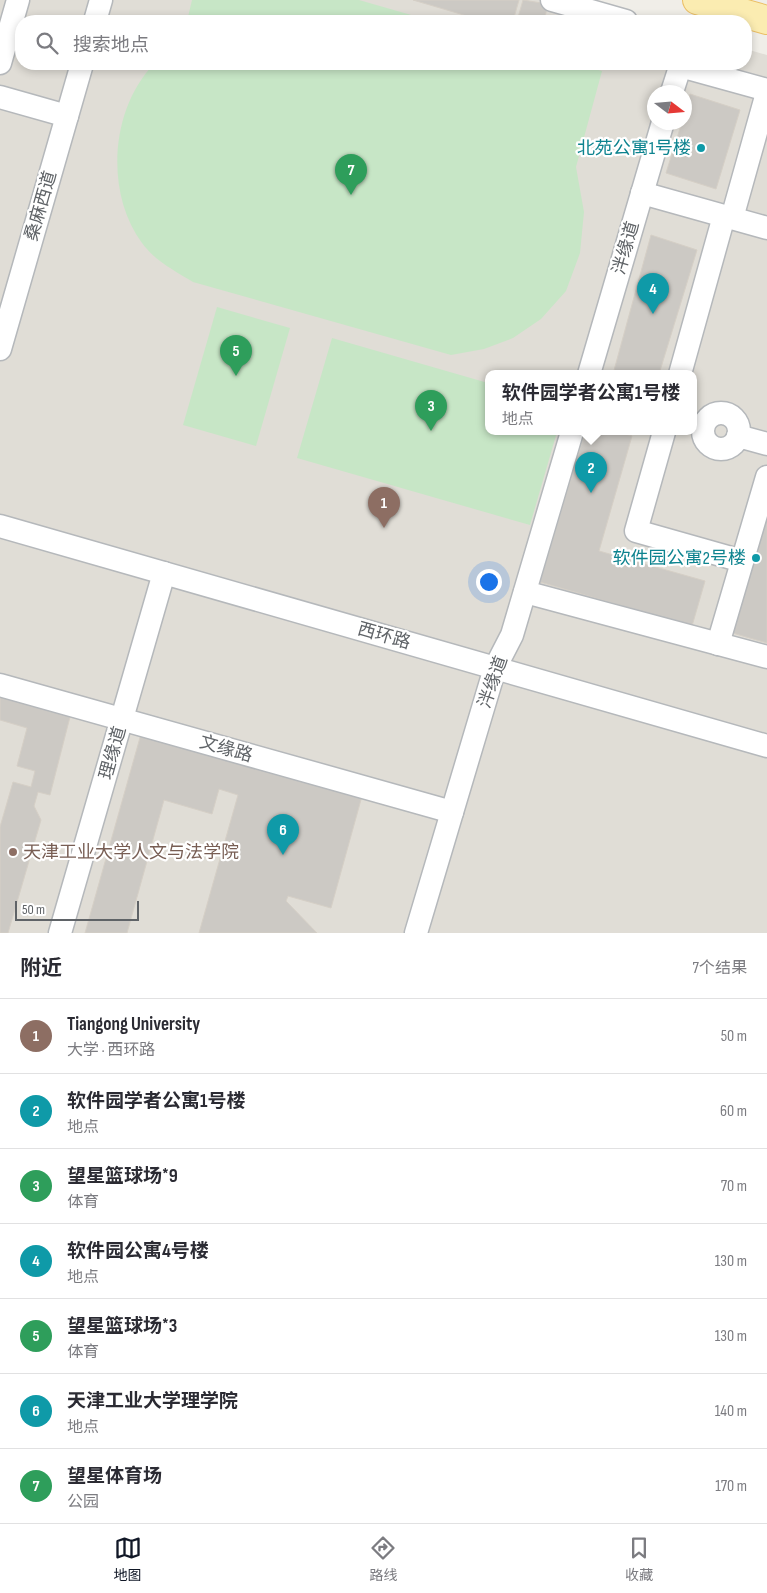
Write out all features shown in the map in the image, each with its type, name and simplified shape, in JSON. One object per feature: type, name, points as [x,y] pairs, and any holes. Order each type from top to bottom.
[{"type":"main road","points":[[711,2],[751,15]]},
{"type":"main road","points":[[752,15],[767,20]]},
{"type":"street","points":[[0,63],[18,0]]},
{"type":"street","points":[[97,15],[101,0]]},
{"type":"street","points":[[552,0],[605,15]]},
{"type":"street","name":"桑麻西道","points":[[1,344],[80,70]]},
{"type":"street","points":[[674,85],[679,70]]},
{"type":"street","points":[[681,370],[767,92],[696,70]]},
{"type":"street","points":[[0,97],[67,116]]},
{"type":"street","name":"泮缘道","points":[[590,370],[661,130]]},
{"type":"street","points":[[642,193],[767,228]]},
{"type":"street","points":[[699,424],[704,431],[707,442],[716,448],[722,449],[732,445],[738,436],[767,444]]},
{"type":"street","name":"泮缘道","points":[[416,933],[495,668],[512,635],[571,435]]},
{"type":"street","points":[[663,435],[636,531],[742,561]]},
{"type":"street","points":[[718,644],[767,476]]},
{"type":"street","name":"西环路","points":[[0,526],[767,746]]},
{"type":"street","name":"理缘道","points":[[60,933],[164,573]]},
{"type":"street","points":[[525,592],[767,657]]},
{"type":"street","name":"文缘路","points":[[0,685],[452,812]]},
{"type":"shaded area","points":[[0,0],[574,0],[628,15],[15,15],[15,70],[752,70],[752,51],[767,55],[767,933],[0,933]]},
{"type":"green space","points":[[192,0],[359,0],[411,15],[188,15]]},
{"type":"green space","points":[[149,70],[602,71],[576,167],[584,212],[580,253],[566,291],[541,319],[513,338],[484,349],[451,355],[193,282],[166,265],[147,249],[130,223],[122,200],[118,176],[121,127],[128,104],[139,83]]},
{"type":"green space","points":[[217,307],[290,328],[256,446],[183,425]]},
{"type":"green space","points":[[332,338],[485,382],[485,435],[556,435],[530,525],[297,458]]},
{"type":"building","points":[[413,0],[519,0],[515,15],[464,15]]},
{"type":"building","points":[[523,0],[548,4],[545,15],[519,15]]},
{"type":"building","name":"北苑公寓1号楼","points":[[692,95],[740,110],[716,189],[666,173],[679,130],[692,130]]},
{"type":"building","points":[[651,235],[697,250],[660,370],[614,370]]},
{"type":"building","points":[[584,435],[632,436],[599,551],[705,581],[692,626],[540,582]]},
{"type":"building","name":"软件园公寓2号楼","points":[[767,485],[767,643],[722,630]]},
{"type":"building","points":[[0,695],[70,717],[50,795],[38,792],[34,806],[41,820],[8,933],[0,933],[0,827],[13,782],[31,787],[35,771],[17,766],[27,728],[0,720]]},
{"type":"building","points":[[141,734],[362,796],[331,908],[288,896],[286,901],[317,933],[199,933],[238,795],[219,789],[212,814],[164,800],[127,933],[85,933]]},
{"type":"place","name":"北苑公寓1号楼","points":[[701,148]]},
{"type":"place","name":"望星体育场","points":[[351,195]]},
{"type":"place","name":"软件园公寓4号楼","points":[[653,314]]},
{"type":"place","name":"望星篮球场*3","points":[[236,376]]},
{"type":"place","name":"望星篮球场*9","points":[[431,431]]},
{"type":"place","name":"软件园学者公寓1号楼","points":[[591,493]]},
{"type":"place","name":"Tiangong University","points":[[384,528]]},
{"type":"place","name":"软件园公寓2号楼","points":[[756,558]]},
{"type":"place","name":"天津工业大学人文与法学院","points":[[13,852]]},
{"type":"place","name":"天津工业大学理学院","points":[[283,855]]}]
